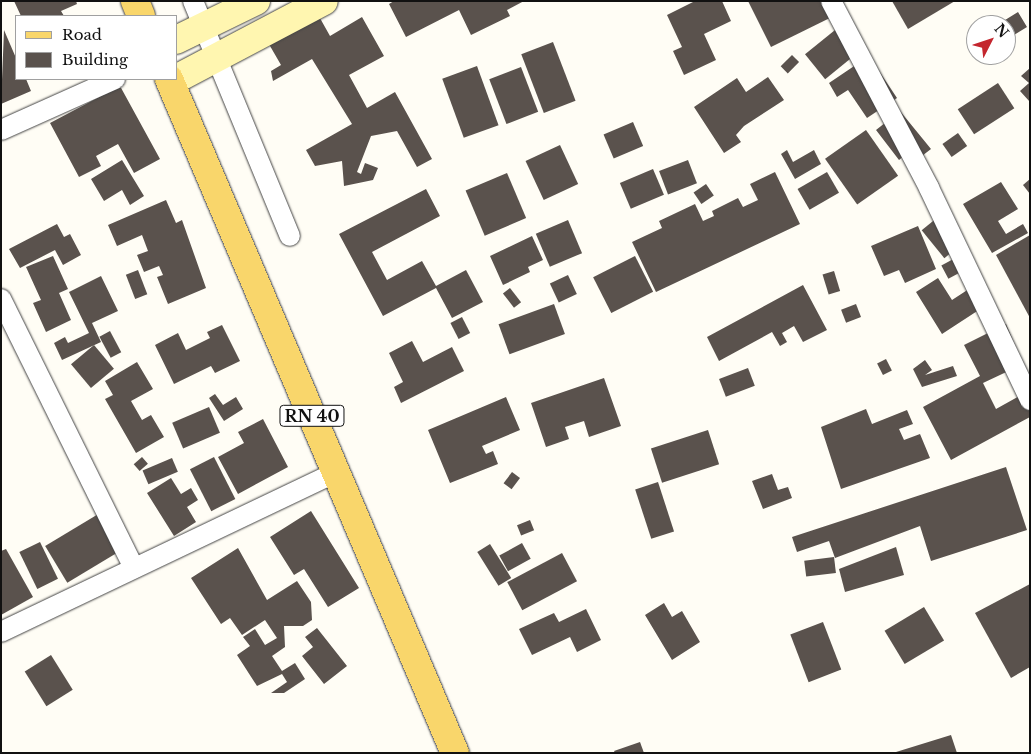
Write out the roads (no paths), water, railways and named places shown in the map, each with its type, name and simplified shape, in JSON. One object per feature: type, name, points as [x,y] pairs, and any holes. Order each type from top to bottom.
[{"type":"main road","points":[[135,1],[141,15]]},
{"type":"main road","points":[[178,39],[256,1]]},
{"type":"main road","points":[[178,76],[324,1]]},
{"type":"main road","name":"RN 40","points":[[173,80],[455,753]]},
{"type":"street","points":[[193,1],[290,236]]},
{"type":"street","points":[[832,1],[929,188],[1030,400]]},
{"type":"street","points":[[1,130],[113,80]]},
{"type":"street","points":[[1,299],[134,568]]},
{"type":"street","points":[[1,632],[336,472]]}]
